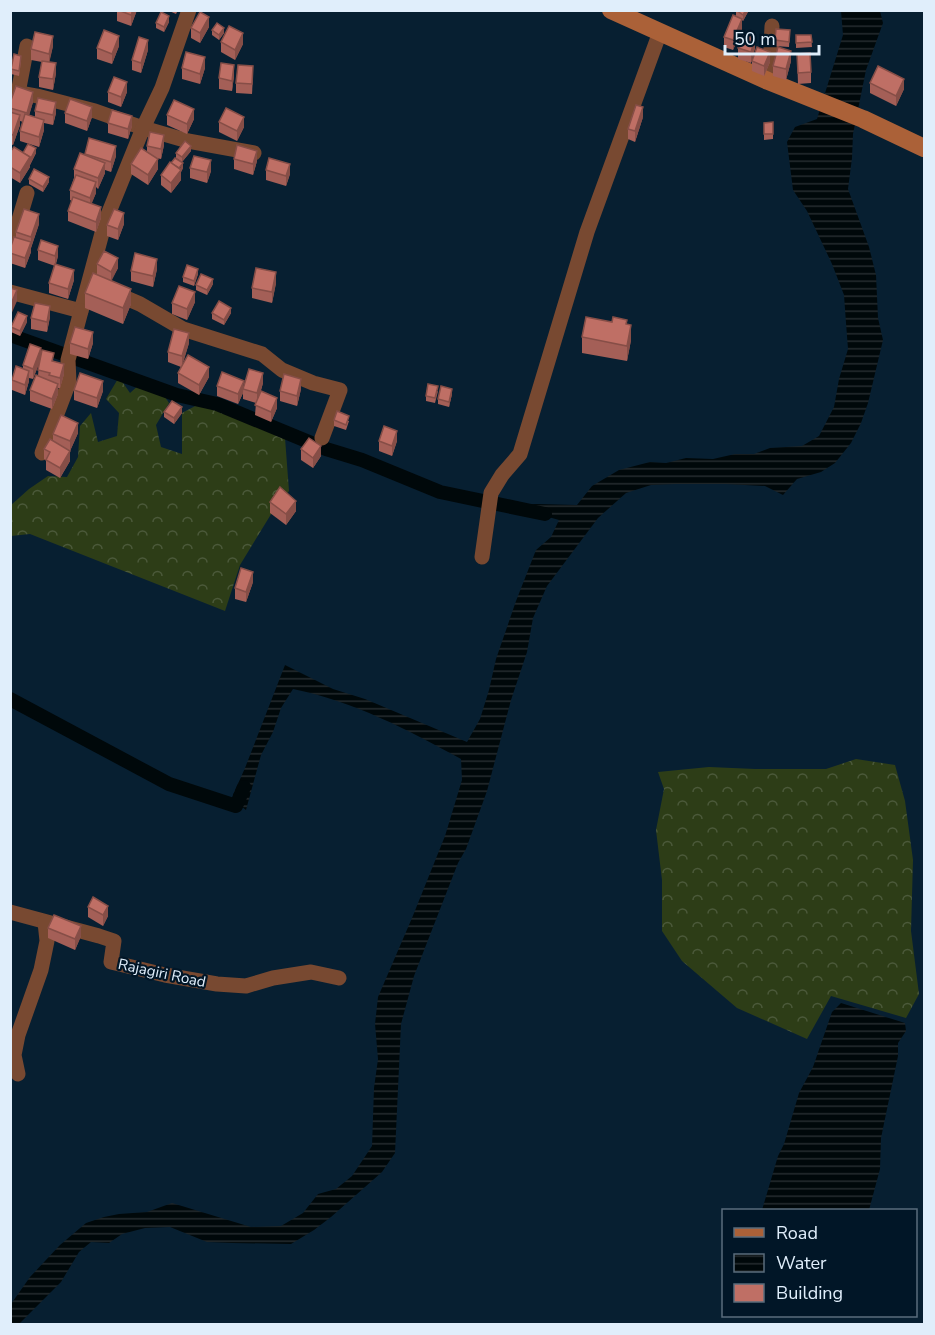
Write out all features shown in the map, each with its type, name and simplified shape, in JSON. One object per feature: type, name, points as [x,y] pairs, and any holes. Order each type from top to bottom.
[{"type":"main road","points":[[611,10],[768,81],[864,119],[924,148]]},
{"type":"street","points":[[42,453],[69,382],[69,355],[105,222],[143,128],[162,88],[189,10]]},
{"type":"street","points":[[768,81],[774,53],[771,48],[772,26]]},
{"type":"street","points":[[482,557],[491,493],[502,475],[520,454],[587,232],[660,32]]},
{"type":"street","points":[[27,46],[14,92],[95,111],[188,141],[254,153]]},
{"type":"street","points":[[10,250],[27,193]]},
{"type":"street","points":[[87,282],[140,304],[183,329],[262,354],[282,370],[313,383],[340,390],[322,438]]},
{"type":"street","points":[[10,291],[81,310]]},
{"type":"street","name":"Rajagiri Road","points":[[10,912],[114,941],[111,962],[165,975],[217,984],[246,986],[273,978],[311,972],[339,978]]},
{"type":"street","points":[[18,1074],[14,1055],[18,1035],[41,970],[47,941],[45,922]]},
{"type":"green space","points":[[119,377],[130,393],[141,383],[159,388],[169,403],[156,425],[161,447],[182,454],[182,413],[199,404],[232,414],[285,438],[289,491],[273,511],[240,565],[225,611],[30,534],[11,536],[10,506],[48,476],[67,477],[78,457],[80,426],[91,413],[98,442],[117,436],[119,413],[106,399]]},
{"type":"green space","points":[[856,759],[895,765],[905,801],[913,860],[911,931],[919,994],[906,1018],[831,996],[807,1039],[737,1008],[682,961],[662,931],[662,880],[656,830],[664,789],[658,772],[709,767],[826,769]]},
{"type":"water","points":[[841,11],[880,11],[883,23],[866,70],[853,134],[848,189],[869,247],[876,275],[878,318],[883,340],[868,403],[851,443],[835,463],[821,472],[797,479],[783,495],[765,486],[725,484],[651,485],[626,493],[598,518],[547,586],[533,618],[527,652],[511,700],[487,791],[414,976],[401,1024],[395,1153],[382,1172],[331,1217],[291,1244],[207,1242],[170,1227],[145,1228],[122,1234],[109,1243],[91,1242],[79,1252],[61,1282],[19,1324],[11,1324],[11,1304],[30,1277],[60,1245],[86,1223],[119,1214],[147,1212],[172,1203],[251,1227],[281,1226],[303,1213],[318,1194],[336,1189],[352,1176],[372,1146],[374,1088],[378,1059],[375,1024],[378,997],[445,836],[462,780],[461,759],[400,727],[359,709],[293,689],[281,708],[273,732],[261,755],[246,810],[237,803],[233,795],[285,665],[333,689],[365,699],[467,742],[480,719],[496,659],[536,550],[551,537],[559,520],[506,505],[577,505],[592,486],[619,470],[650,462],[666,463],[686,458],[713,459],[735,454],[754,454],[770,448],[802,446],[819,436],[834,407],[848,349],[844,295],[807,211],[793,190],[787,142],[795,127],[817,119],[843,35]]},
{"type":"water","points":[[841,1003],[905,1023],[906,1031],[898,1043],[898,1056],[881,1138],[880,1169],[869,1209],[762,1209],[799,1093],[813,1067],[832,1012]]},
{"type":"building","points":[[118,10],[133,10],[131,15]]},
{"type":"building","points":[[736,10],[746,10],[743,15]]},
{"type":"building","points":[[161,12],[169,16],[164,27],[156,23]]},
{"type":"building","points":[[200,12],[209,17],[200,33],[191,28]]},
{"type":"building","points":[[733,15],[742,19],[733,40],[724,37]]},
{"type":"building","points":[[217,23],[224,28],[219,35],[212,30]]},
{"type":"building","points":[[229,26],[243,33],[235,50],[221,42]]},
{"type":"building","points":[[776,29],[790,30],[789,42],[775,40]]},
{"type":"building","points":[[104,30],[119,36],[112,54],[97,48]]},
{"type":"building","points":[[35,32],[53,36],[49,54],[31,49]]},
{"type":"building","points":[[742,34],[755,38],[751,52],[738,48]]},
{"type":"building","points":[[796,35],[811,35],[812,42],[796,43]]},
{"type":"building","points":[[139,37],[148,40],[141,63],[132,60]]},
{"type":"building","points":[[757,47],[770,52],[764,66],[752,61]]},
{"type":"building","points":[[778,47],[791,51],[786,69],[773,66]]},
{"type":"building","points":[[186,52],[205,57],[200,74],[182,68]]},
{"type":"building","points":[[810,53],[811,72],[798,73],[797,54]]},
{"type":"building","points":[[14,54],[21,56],[19,71],[11,69]]},
{"type":"building","points":[[42,61],[56,63],[53,79],[39,77]]},
{"type":"building","points":[[221,63],[234,65],[232,81],[219,78]]},
{"type":"building","points":[[238,65],[253,66],[252,84],[236,83]]},
{"type":"building","points":[[878,66],[904,79],[896,96],[870,83]]},
{"type":"building","points":[[114,77],[127,82],[121,97],[108,92]]},
{"type":"building","points":[[16,86],[33,92],[27,113],[10,108]]},
{"type":"building","points":[[38,98],[56,102],[53,115],[35,111]]},
{"type":"building","points":[[70,99],[92,107],[87,121],[65,113]]},
{"type":"building","points":[[174,100],[194,109],[187,124],[167,115]]},
{"type":"building","points":[[636,105],[643,107],[635,131],[628,129]]},
{"type":"building","points":[[226,108],[244,117],[237,131],[219,122]]},
{"type":"building","points":[[112,110],[132,116],[128,129],[108,123]]},
{"type":"building","points":[[10,112],[20,115],[13,135],[10,134]]},
{"type":"building","points":[[25,114],[44,120],[39,137],[20,131]]},
{"type":"building","points":[[773,122],[773,134],[764,134],[764,123]]},
{"type":"building","points":[[150,132],[164,135],[161,149],[147,146]]},
{"type":"building","points":[[89,138],[116,146],[111,162],[85,154]]},
{"type":"building","points":[[185,141],[191,146],[182,157],[176,153]]},
{"type":"building","points":[[28,144],[36,148],[30,160],[30,157],[23,153]]},
{"type":"building","points":[[237,145],[257,151],[253,164],[234,159]]},
{"type":"building","points":[[14,147],[30,157],[20,173],[10,167],[10,152]]},
{"type":"building","points":[[141,148],[158,159],[148,175],[131,164]]},
{"type":"building","points":[[80,153],[105,163],[98,178],[74,169]]},
{"type":"building","points":[[194,156],[211,160],[207,172],[190,168]]},
{"type":"building","points":[[175,158],[183,163],[179,168],[171,163]]},
{"type":"building","points":[[269,158],[290,164],[286,176],[266,170]]},
{"type":"building","points":[[170,162],[181,170],[171,183],[161,175]]},
{"type":"building","points":[[34,169],[49,177],[43,187],[29,179]]},
{"type":"building","points":[[76,175],[96,182],[90,198],[70,190]]},
{"type":"building","points":[[73,197],[101,207],[96,222],[68,211]]},
{"type":"building","points":[[24,209],[39,214],[31,237],[16,232]]},
{"type":"building","points":[[114,209],[124,213],[118,229],[107,225]]},
{"type":"building","points":[[14,237],[31,242],[25,258],[10,253]]},
{"type":"building","points":[[41,240],[58,246],[55,256],[38,250]]},
{"type":"building","points":[[104,251],[118,258],[111,272],[97,264]]},
{"type":"building","points":[[135,253],[157,259],[153,276],[131,271]]},
{"type":"building","points":[[55,264],[74,270],[68,289],[49,283]]},
{"type":"building","points":[[187,265],[198,269],[194,281],[183,277]]},
{"type":"building","points":[[256,268],[276,272],[272,292],[252,288]]},
{"type":"building","points":[[93,273],[131,289],[123,308],[85,293]]},
{"type":"building","points":[[201,274],[213,279],[207,290],[196,285]]},
{"type":"building","points":[[179,286],[195,292],[187,309],[172,303]]},
{"type":"building","points":[[10,288],[17,290],[10,306]]},
{"type":"building","points":[[219,301],[231,308],[224,320],[212,313]]},
{"type":"building","points":[[35,303],[50,306],[47,322],[31,318]]},
{"type":"building","points":[[18,312],[27,316],[20,331],[11,327]]},
{"type":"building","points":[[586,317],[612,322],[613,317],[627,320],[626,324],[631,325],[627,346],[582,337]]},
{"type":"building","points":[[75,327],[93,332],[88,349],[70,343]]},
{"type":"building","points":[[174,329],[189,333],[182,356],[168,352]]},
{"type":"building","points":[[30,344],[41,348],[33,369],[23,365]]},
{"type":"building","points":[[42,350],[54,353],[52,361],[64,364],[60,378],[38,370]]},
{"type":"building","points":[[188,355],[209,367],[199,385],[178,373]]},
{"type":"building","points":[[16,366],[29,371],[25,385],[12,380]]},
{"type":"building","points":[[249,369],[263,373],[257,393],[243,389]]},
{"type":"building","points":[[222,372],[244,381],[238,394],[217,386]]},
{"type":"building","points":[[80,373],[103,381],[97,398],[74,390]]},
{"type":"building","points":[[284,374],[301,379],[297,396],[280,391]]},
{"type":"building","points":[[36,375],[58,384],[52,399],[30,390]]},
{"type":"building","points":[[428,384],[438,386],[435,398],[426,396]]},
{"type":"building","points":[[441,386],[452,389],[449,402],[438,399]]},
{"type":"building","points":[[261,391],[277,398],[271,412],[255,405]]},
{"type":"building","points":[[172,401],[182,407],[174,418],[164,412]]},
{"type":"building","points":[[337,411],[349,416],[346,425],[334,420]]},
{"type":"building","points":[[61,415],[78,423],[70,441],[53,434]]},
{"type":"building","points":[[384,426],[397,431],[392,446],[379,441]]},
{"type":"building","points":[[309,438],[321,446],[313,458],[301,449]]},
{"type":"building","points":[[50,439],[70,451],[60,468],[46,460],[50,452],[44,449]]},
{"type":"building","points":[[280,487],[296,501],[286,514],[270,502]]},
{"type":"building","points":[[241,568],[253,572],[246,592],[235,588]]},
{"type":"building","points":[[93,897],[108,906],[103,915],[88,907]]},
{"type":"building","points":[[54,915],[81,926],[75,939],[48,928]]},
{"type":"waterway","points":[[10,335],[177,395],[217,404],[326,449],[362,460],[440,492],[545,514]]},
{"type":"waterway","points":[[10,699],[169,784],[236,806],[244,787]]}]
